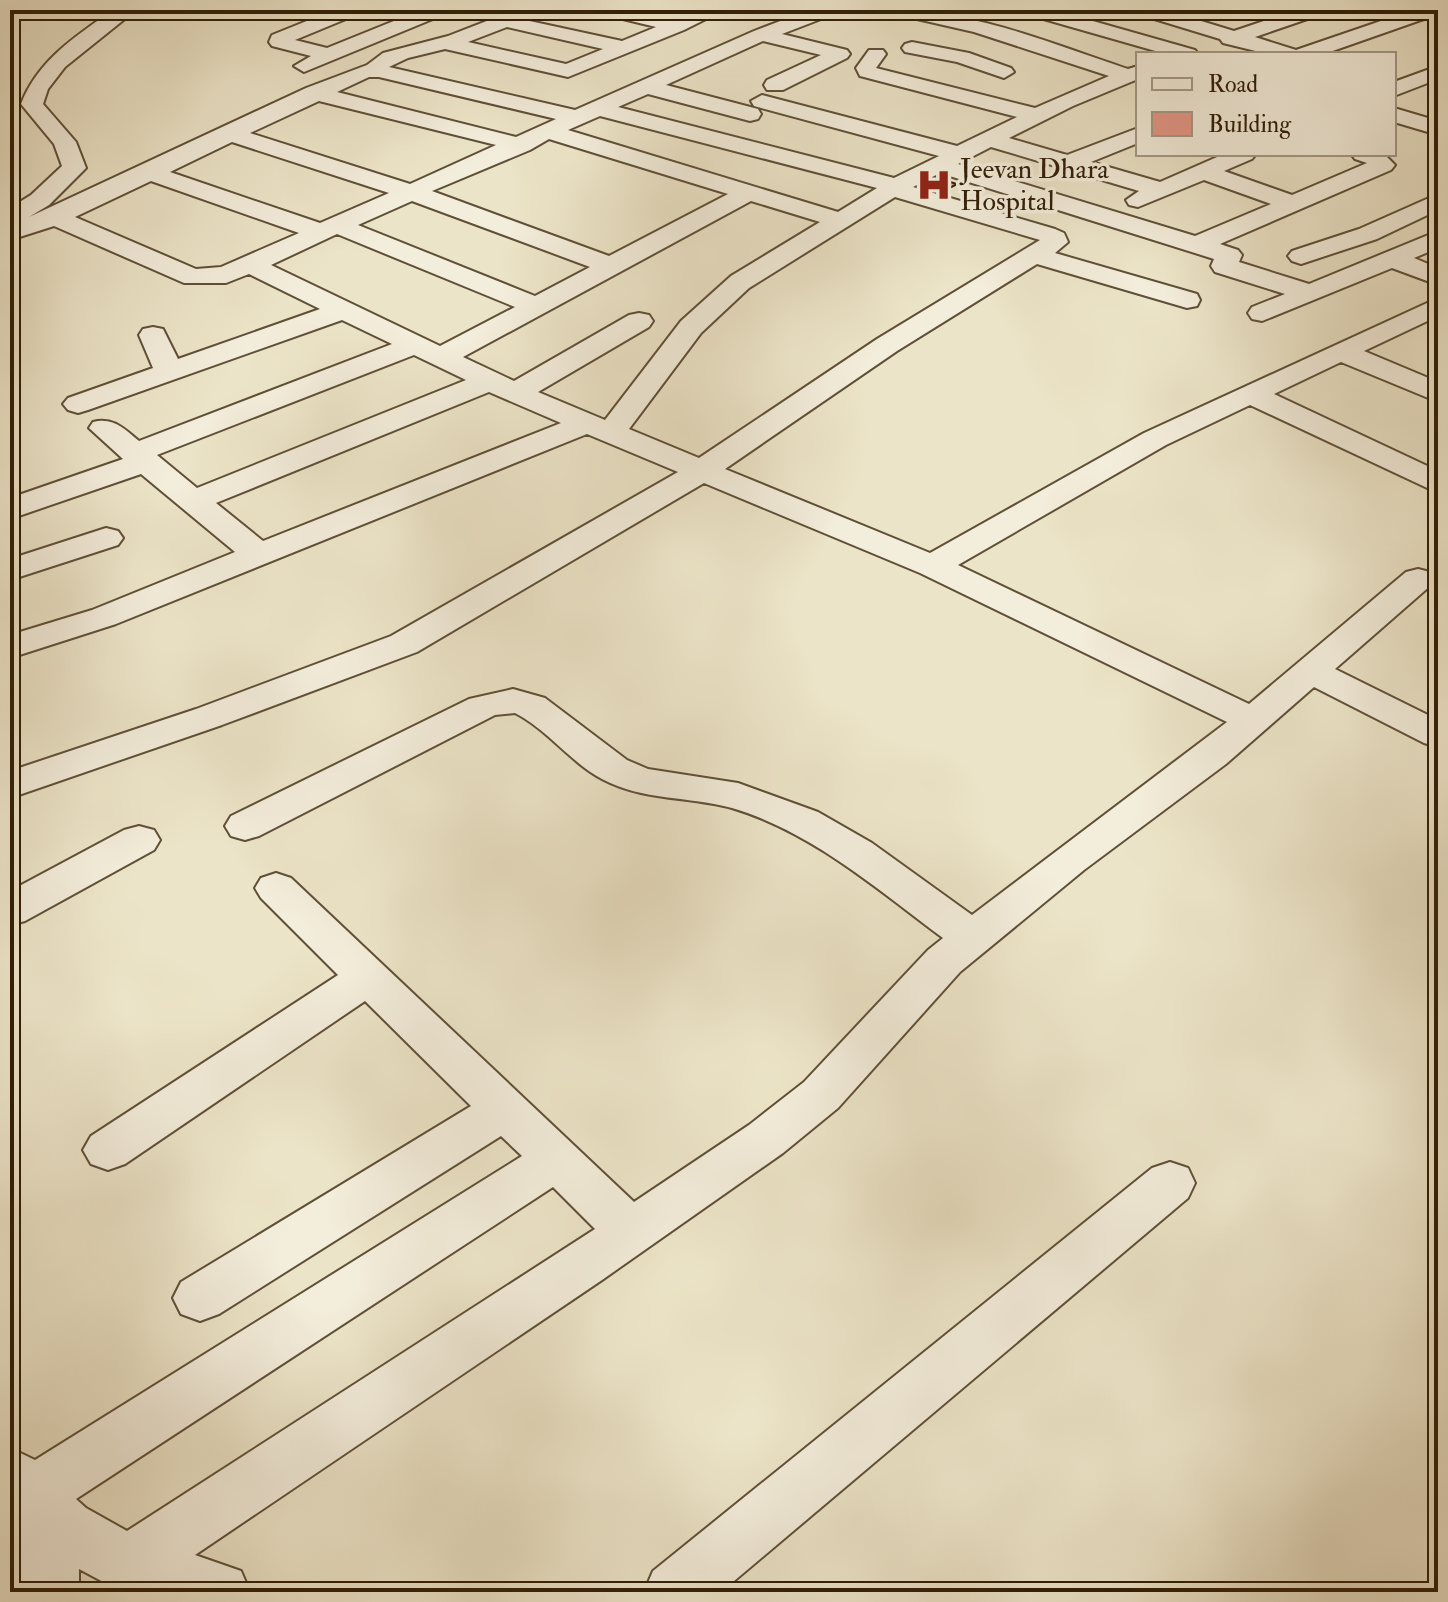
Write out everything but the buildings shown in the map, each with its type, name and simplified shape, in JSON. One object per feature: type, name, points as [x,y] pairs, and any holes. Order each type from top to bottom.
[{"type":"street","points":[[10,219],[40,200],[74,168],[74,159],[66,145],[21,107],[56,64],[126,10]]},
{"type":"street","points":[[331,55],[279,42],[279,39],[351,10]]},
{"type":"street","points":[[304,66],[336,50],[438,10]]},
{"type":"street","points":[[373,70],[379,63],[401,54],[445,43],[532,10]]},
{"type":"street","points":[[609,10],[677,26]]},
{"type":"street","points":[[902,10],[982,28],[1134,74]]},
{"type":"street","points":[[928,18],[949,10]]},
{"type":"street","points":[[1033,10],[1181,52]]},
{"type":"street","points":[[1084,25],[1142,10],[1282,52]]},
{"type":"street","points":[[1173,19],[1199,10]]},
{"type":"street","points":[[1194,52],[1315,10]]},
{"type":"street","points":[[1371,10],[1438,29]]},
{"type":"street","points":[[1310,52],[1432,10]]},
{"type":"street","points":[[445,43],[558,71],[576,68],[706,11]]},
{"type":"street","points":[[937,52],[982,28],[1054,17]]},
{"type":"street","points":[[55,217],[193,277],[226,275],[718,55],[763,24],[817,18]]},
{"type":"street","points":[[505,21],[624,48]]},
{"type":"street","points":[[763,24],[840,54],[799,75],[763,100]]},
{"type":"street","points":[[912,48],[937,52],[1004,72]]},
{"type":"street","points":[[1004,72],[1015,62],[1043,48]]},
{"type":"street","points":[[876,54],[866,68],[867,72],[1037,115]]},
{"type":"street","points":[[718,55],[799,75]]},
{"type":"street","points":[[10,232],[55,217],[355,74],[373,70],[590,114],[895,188],[1055,238],[1055,242],[887,345],[701,471],[603,531],[404,644],[250,702],[10,785]]},
{"type":"street","points":[[1004,72],[1007,107]]},
{"type":"street","points":[[1396,88],[1438,72]]},
{"type":"street","points":[[10,647],[104,617],[259,555],[597,429],[721,297],[751,275],[948,159],[1037,115],[1134,74]]},
{"type":"street","points":[[647,87],[763,100],[844,125],[948,159],[1102,216],[1229,255],[1224,266],[1311,293]]},
{"type":"street","points":[[898,100],[925,87]]},
{"type":"street","points":[[1396,88],[1438,102]]},
{"type":"street","points":[[314,93],[522,145]]},
{"type":"street","points":[[807,114],[841,96]]},
{"type":"street","points":[[1399,117],[1438,102]]},
{"type":"street","points":[[844,125],[871,112]]},
{"type":"street","points":[[1399,117],[1438,128]]},
{"type":"street","points":[[551,132],[622,129]]},
{"type":"street","points":[[551,132],[842,221]]},
{"type":"street","points":[[229,134],[414,193],[611,266]]},
{"type":"street","points":[[1068,163],[1136,136]]},
{"type":"street","points":[[987,139],[1162,190]]},
{"type":"street","points":[[1102,216],[1238,156]]},
{"type":"street","points":[[1197,245],[1300,201],[1372,160],[1427,188],[1391,224],[1301,256]]},
{"type":"street","points":[[149,172],[402,252],[537,306]]},
{"type":"street","points":[[1203,172],[1438,238]]},
{"type":"street","points":[[10,509],[428,351],[537,306],[749,192]]},
{"type":"street","points":[[402,252],[439,238]]},
{"type":"street","points":[[1262,313],[1438,238]]},
{"type":"street","points":[[1034,255],[1187,300]]},
{"type":"street","points":[[1392,259],[1438,277]]},
{"type":"street","points":[[251,265],[502,387],[597,429],[932,566],[1253,720]]},
{"type":"street","points":[[236,294],[282,280]]},
{"type":"street","points":[[932,566],[1155,439],[1438,306]]},
{"type":"street","points":[[78,404],[343,310]]},
{"type":"street","points":[[193,501],[502,387],[639,321]]},
{"type":"street","points":[[153,335],[169,372]]},
{"type":"street","points":[[1341,352],[1438,393]]},
{"type":"street","points":[[1250,394],[1438,483]]},
{"type":"street","points":[[104,428],[259,555]]},
{"type":"street","points":[[10,570],[106,538]]},
{"type":"street","points":[[128,1565],[766,1139],[821,1095],[944,961],[1069,860],[1212,755],[1418,579]]},
{"type":"street","points":[[1310,671],[1438,735]]},
{"type":"street","points":[[245,826],[482,707],[500,700],[519,700],[532,706],[613,769],[640,781],[738,796],[804,822],[857,853],[972,938]]},
{"type":"street","points":[[10,910],[139,840]]},
{"type":"street","points":[[276,888],[631,1231]]},
{"type":"street","points":[[108,1150],[370,976]]},
{"type":"street","points":[[200,1298],[505,1109]]},
{"type":"street","points":[[25,1506],[557,1159]]},
{"type":"street","points":[[674,1592],[1170,1183]]},
{"type":"street","points":[[25,1506],[128,1565],[220,1592]]},
{"type":"street","points":[[25,1506],[49,1592]]},
{"type":"place","name":"Jeevan Dhara Hospital","points":[[934,185]]}]
